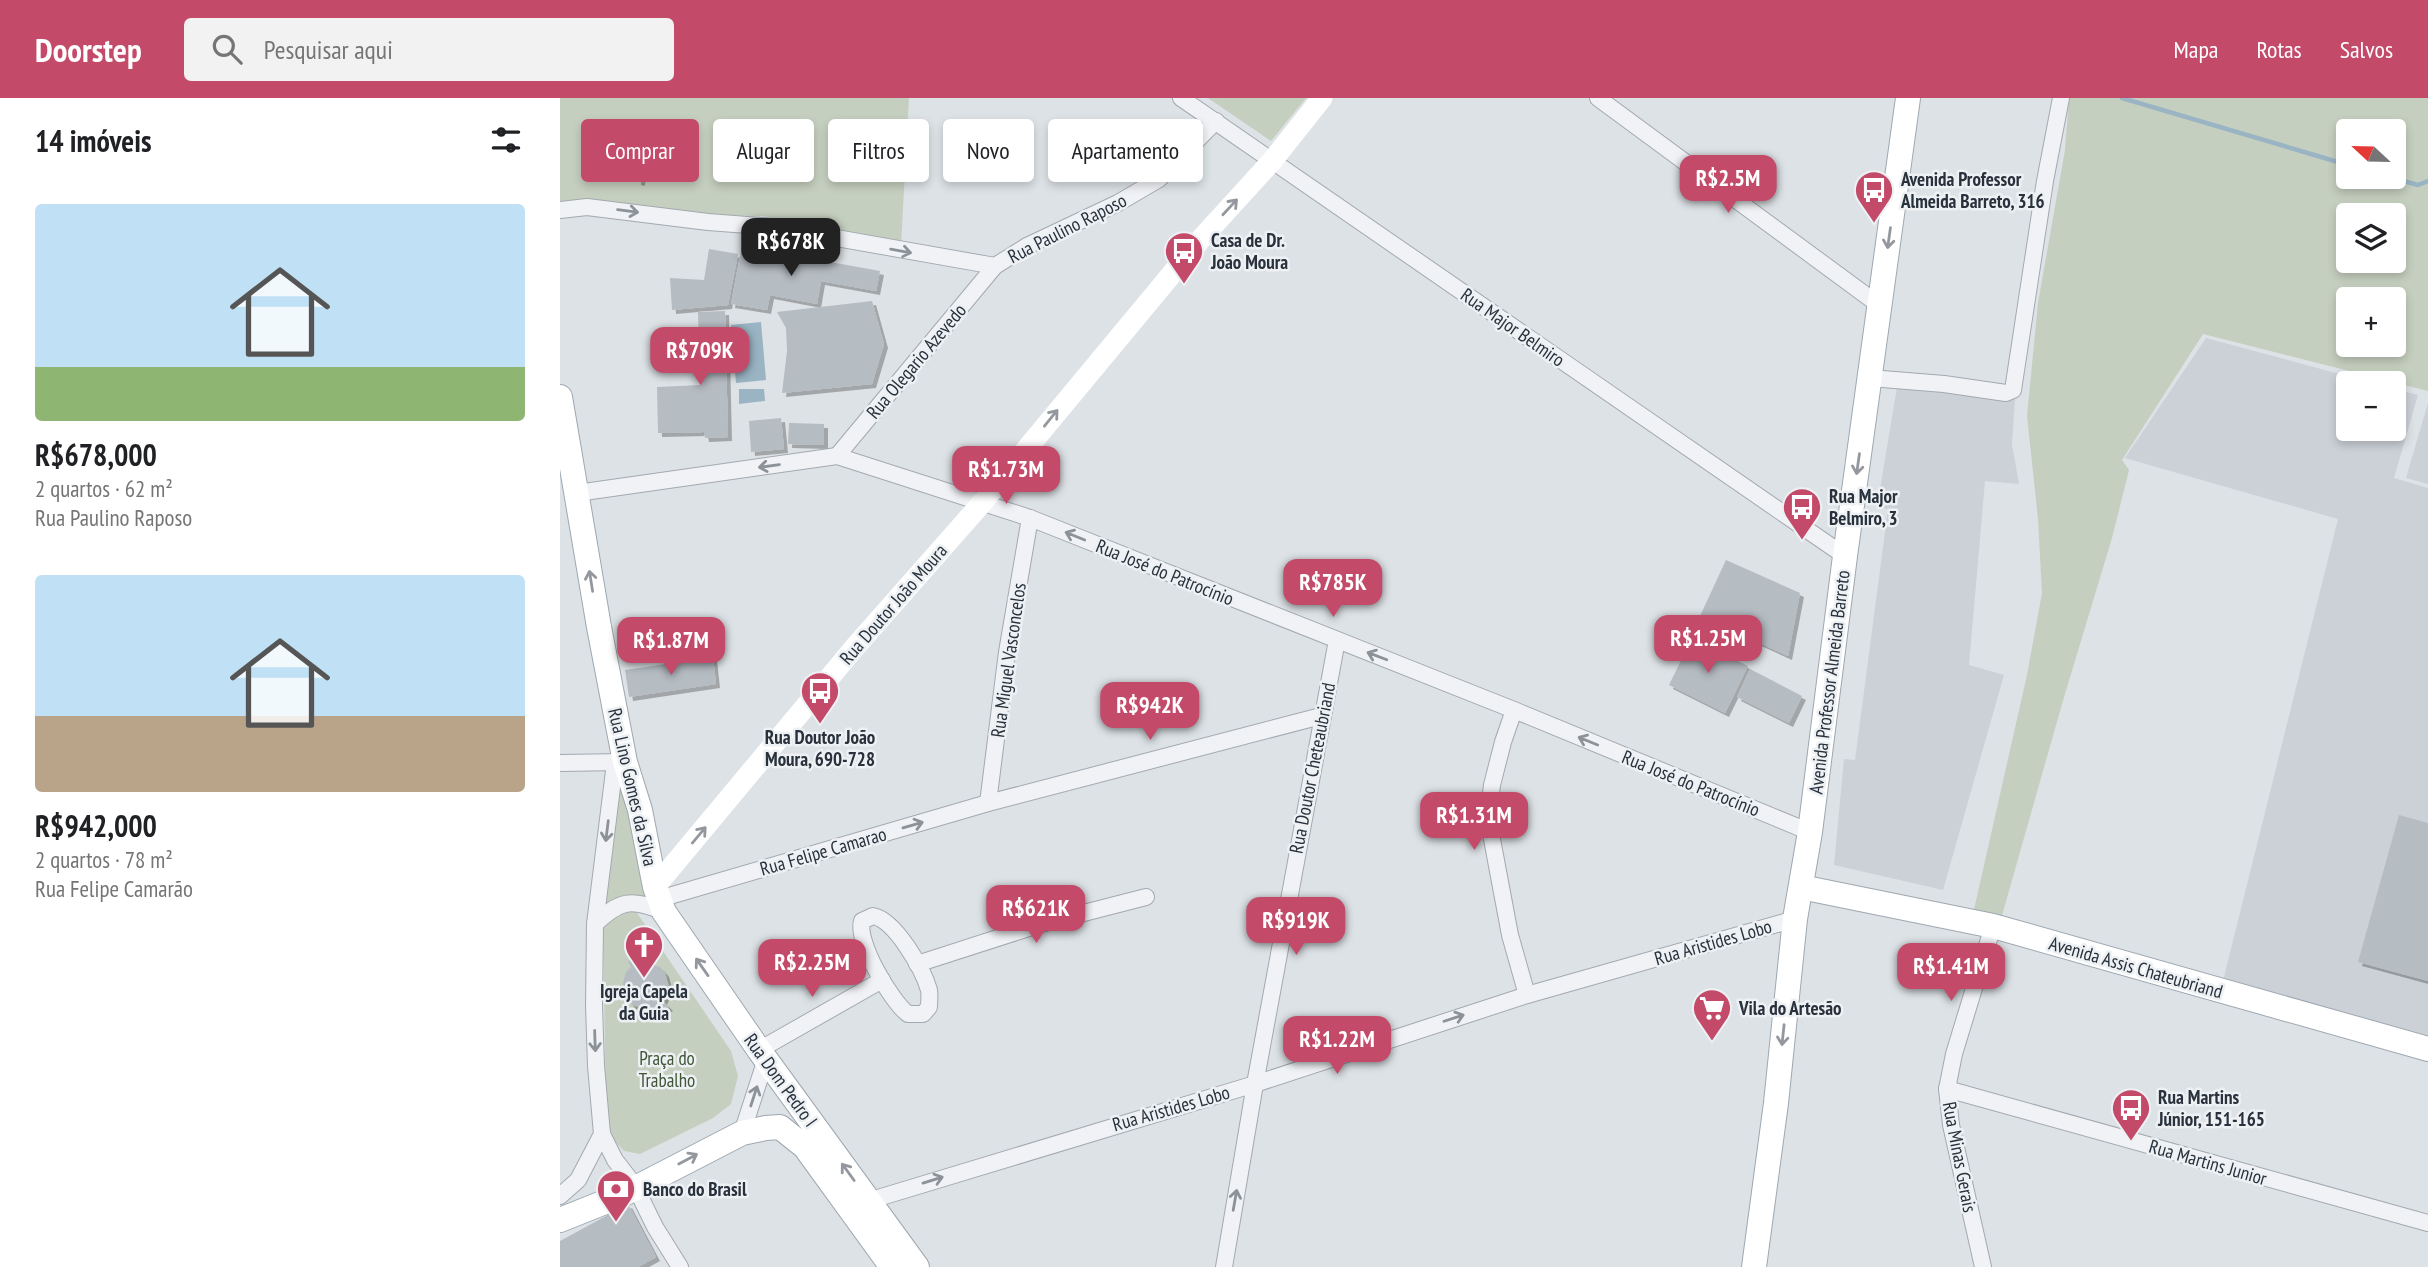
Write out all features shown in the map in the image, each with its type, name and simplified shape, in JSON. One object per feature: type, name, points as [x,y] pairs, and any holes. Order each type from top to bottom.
[{"type":"main road","name":"Rua Doutor João Moura","points":[[659,899],[855,647],[981,504],[1200,240],[1272,161],[1322,98]]},
{"type":"main road","name":"Avenida Professor Almeida Barreto","points":[[1754,1267],[1776,1102],[1795,919],[1810,832],[1908,98]]},
{"type":"main road","name":"Rua Lino Gomes da Silva","points":[[560,397],[620,762],[640,810],[659,899]]},
{"type":"main road","name":"Avenida Assis Chateubriand","points":[[1801,887],[1993,926],[2222,993],[2428,1049]]},
{"type":"main road","name":"Rua Dom Pedro I","points":[[659,899],[762,1055],[917,1267]]},
{"type":"main road","points":[[560,1220],[603,1203],[742,1133],[780,1128],[792,1134],[813,1158],[892,1267]]},
{"type":"street","name":"Rua Major Belmiro","points":[[1181,98],[1845,556]]},
{"type":"street","points":[[1598,98],[1879,305]]},
{"type":"street","points":[[1870,378],[1944,384],[2006,393],[2012,390],[2061,98]]},
{"type":"street","name":"Rua Paulino Raposo","points":[[560,210],[587,207],[774,227],[995,266],[1027,246],[1118,203],[1159,179],[1216,121]]},
{"type":"street","name":"Rua Olegario Azevedo","points":[[837,456],[995,266]]},
{"type":"street","name":"Rua José do Patrocínio","points":[[577,493],[837,456],[1030,518],[1514,710],[1810,832]]},
{"type":"street","name":"Rua Miguel Vasconcelos","points":[[988,803],[1007,652],[1030,518]]},
{"type":"street","name":"Rua Doutor Cheteaubriand","points":[[1224,1267],[1321,716],[1337,640]]},
{"type":"street","points":[[1514,710],[1492,785],[1488,818],[1510,935],[1527,995]]},
{"type":"street","name":"Rua Felipe Camarao","points":[[659,899],[988,803],[1321,716]]},
{"type":"street","points":[[560,763],[620,762],[595,924],[596,1066],[602,1134],[615,1160],[635,1186],[655,1227],[680,1267]]},
{"type":"street","points":[[917,964],[1041,924],[1146,897]]},
{"type":"street","points":[[595,924],[611,909],[629,902],[645,904],[659,899]]},
{"type":"street","points":[[867,918],[881,918],[890,924],[917,964],[929,990],[929,1007],[923,1014],[908,1014],[901,1009],[882,980],[861,936],[862,921],[867,918]]},
{"type":"street","name":"Rua Aristides Lobo","points":[[868,1201],[1255,1084],[1527,995],[1795,919]]},
{"type":"street","name":"Rua Minas Gerais","points":[[1985,1266],[1951,1125],[1947,1089],[1954,1054],[1993,926]]},
{"type":"street","points":[[742,1133],[762,1055],[882,980]]},
{"type":"street","name":"Rua Martins Junior","points":[[1947,1089],[2428,1223]]},
{"type":"street","points":[[560,1196],[578,1180],[602,1134]]},
{"type":"shaded area","points":[[2206,338],[2336,373],[2336,441],[2405,441],[2394,478],[2428,488],[2428,1037],[2222,985],[2338,519],[2125,458]]},
{"type":"shaded area","points":[[1897,387],[2015,399],[2012,444],[2019,484],[1985,481],[1969,665],[2004,675],[1943,890],[1834,865],[1844,759],[1855,760],[1888,509],[1877,507]]},
{"type":"shaded area","points":[[2406,392],[2418,395],[2406,436]]},
{"type":"shaded area","points":[[2428,403],[2428,484],[2406,478]]},
{"type":"green space","points":[[560,98],[909,98],[908,119],[828,119],[828,182],[904,182],[901,245],[764,216],[560,214]]},
{"type":"green space","points":[[1208,98],[1306,98],[1271,141]]},
{"type":"green space","points":[[2069,98],[2428,98],[2428,391],[2406,385],[2406,371],[2349,371],[2203,334],[2122,460],[2129,470],[2112,538],[2001,919],[1973,914],[2027,675],[2042,593],[2038,519],[2027,416],[2038,303],[2065,150]]},
{"type":"green space","points":[[624,776],[646,897],[617,901],[603,910],[617,780]]},
{"type":"green space","name":"Praça do Trabalho","points":[[635,910],[731,1051],[738,1076],[731,1104],[713,1118],[640,1154],[624,1151],[613,1139],[606,1115],[603,922],[618,912]]},
{"type":"water","points":[[761,322],[766,380],[736,383],[731,325]]},
{"type":"water","points":[[739,389],[764,389],[765,401],[739,404]]},
{"type":"building","points":[[742,246],[880,271],[876,291],[821,281],[817,304],[770,295],[767,310],[731,304]]},
{"type":"building","points":[[709,249],[738,254],[728,305],[672,310],[670,278],[704,280]]},
{"type":"building","points":[[872,301],[884,344],[872,384],[782,393],[787,351],[786,328],[777,312]]},
{"type":"building","points":[[725,311],[728,437],[705,438],[704,432],[658,433],[657,387],[700,385],[698,312]]},
{"type":"building","points":[[781,418],[784,449],[751,452],[749,421]]},
{"type":"building","points":[[789,423],[824,424],[824,445],[788,444]]},
{"type":"building","points":[[1726,560],[1800,593],[1788,656],[1700,616]]},
{"type":"building","points":[[1692,638],[1748,666],[1725,713],[1669,685]]},
{"type":"building","points":[[713,657],[716,684],[629,697],[625,670]]},
{"type":"building","points":[[1750,669],[1802,696],[1789,723],[1737,697]]},
{"type":"building","points":[[2399,815],[2428,823],[2428,981],[2358,962]]},
{"type":"building","points":[[643,955],[647,963],[660,967],[665,973],[669,987],[663,1001],[669,1007],[648,1019],[646,1009],[632,1005],[623,994],[622,987],[626,972],[631,967],[628,961]]},
{"type":"building","name":"Banco do Brasil","points":[[628,1204],[656,1257],[638,1267],[560,1267],[560,1241]]},
{"type":"waterway","points":[[2122,98],[2336,161]]},
{"type":"waterway","points":[[2406,182],[2418,185],[2428,181]]},
{"type":"place","name":"Avenida Professor Almeida Barreto, 316","points":[[1874,224]]},
{"type":"place","name":"Casa de Dr. João Moura","points":[[1184,285]]},
{"type":"place","name":"Rua Major Belmiro, 3","points":[[1802,541]]},
{"type":"place","name":"Rua Doutor João Moura, 690-728","points":[[820,725]]},
{"type":"place","name":"Igreja Capela da Guia","points":[[644,979]]},
{"type":"place","name":"Vila do Artesão","points":[[1712,1042]]},
{"type":"place","name":"Rua Martins Júnior, 151-165","points":[[2131,1142]]},
{"type":"place","name":"Banco do Brasil","points":[[616,1223]]}]
